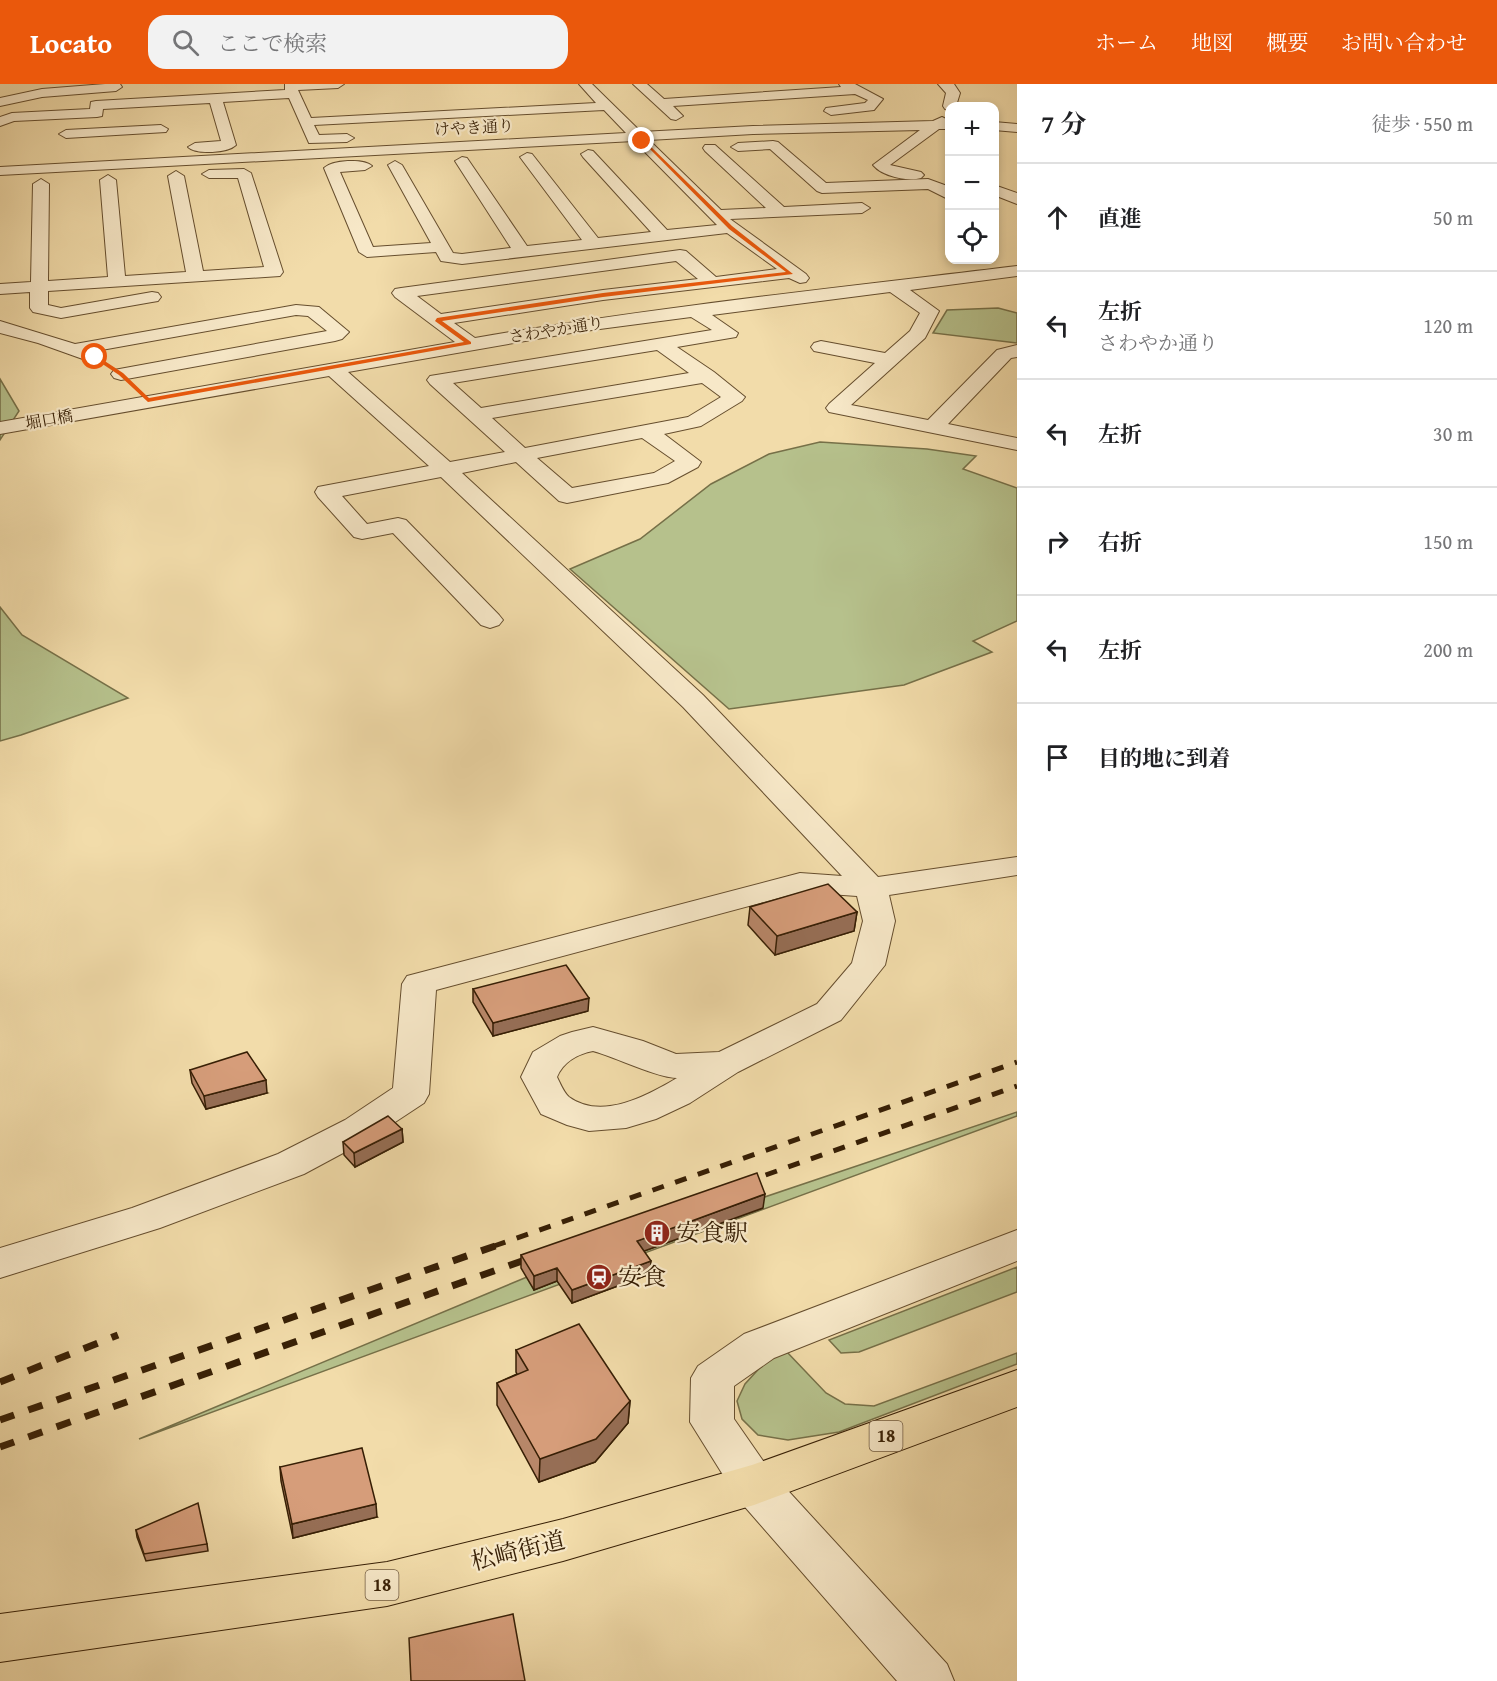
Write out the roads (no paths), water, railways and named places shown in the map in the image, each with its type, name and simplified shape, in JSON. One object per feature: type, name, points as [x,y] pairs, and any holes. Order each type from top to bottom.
[{"type":"main road","name":"松崎街道","points":[[0,1638],[387,1584],[563,1540],[754,1485],[1017,1388]]},
{"type":"street","points":[[0,102],[34,94],[116,87],[111,84]]},
{"type":"street","points":[[338,84],[290,86],[300,100],[314,140],[748,116]]},
{"type":"street","points":[[944,84],[949,86],[953,93],[951,102]]},
{"type":"street","points":[[640,85],[660,85]]},
{"type":"street","points":[[640,85],[681,120]]},
{"type":"street","points":[[584,87],[627,124],[730,228],[791,273],[825,294]]},
{"type":"street","points":[[661,103],[851,87],[876,99],[869,107],[816,112]]},
{"type":"street","points":[[0,122],[12,117],[97,113],[96,105],[215,98],[300,100]]},
{"type":"street","points":[[0,157],[229,145],[215,98]]},
{"type":"street","points":[[46,135],[162,134],[156,101]]},
{"type":"street","points":[[306,122],[608,106]]},
{"type":"street","points":[[945,125],[880,165],[882,168],[904,174],[945,178]]},
{"type":"street","name":"けやき通り","points":[[0,171],[753,130],[945,125]]},
{"type":"street","points":[[999,126],[1017,128]]},
{"type":"street","points":[[779,211],[705,148],[773,145],[822,188],[928,184],[940,187],[945,200]]},
{"type":"street","points":[[592,242],[522,158],[676,149]]},
{"type":"street","points":[[588,154],[662,235]]},
{"type":"street","points":[[484,160],[456,161],[522,252]]},
{"type":"street","points":[[441,247],[367,252],[331,168],[401,164],[447,257],[462,260],[592,242],[730,228]]},
{"type":"street","points":[[0,186],[244,172],[274,272],[0,289]]},
{"type":"street","points":[[176,176],[196,277]]},
{"type":"street","points":[[108,180],[117,282]]},
{"type":"street","points":[[41,184],[39,309],[61,313],[170,294],[166,278]]},
{"type":"street","points":[[999,192],[1017,201]]},
{"type":"street","points":[[999,203],[1017,201]]},
{"type":"street","points":[[717,215],[881,207]]},
{"type":"street","points":[[469,343],[401,293],[680,255],[712,282]]},
{"type":"street","name":"さわやか通り","points":[[99,410],[469,343],[692,310],[1017,271]]},
{"type":"street","points":[[437,320],[791,273]]},
{"type":"street","points":[[892,286],[930,311],[918,334],[836,408],[1017,444]]},
{"type":"street","points":[[76,349],[296,310],[313,311],[340,332],[335,335],[121,374]]},
{"type":"street","points":[[646,431],[690,462],[660,478],[567,496],[437,380],[729,333],[692,310]]},
{"type":"street","points":[[0,327],[76,349],[95,357],[121,374],[148,400]]},
{"type":"street","points":[[490,620],[399,525],[362,532],[326,492],[694,422],[735,397],[660,344]]},
{"type":"street","points":[[821,347],[890,360]]},
{"type":"street","points":[[933,427],[1004,354],[1017,351]]},
{"type":"street","points":[[332,368],[445,469],[693,701],[871,888],[879,921],[868,964],[829,1012],[725,1064]]},
{"type":"street","points":[[476,415],[707,376]]},
{"type":"street","name":"堀口橋","points":[[0,428],[99,410]]},
{"type":"street","points":[[0,1263],[146,1218],[291,1164],[375,1118],[411,1094],[419,984],[800,882],[871,888],[1017,866]]},
{"type":"street","points":[[929,1681],[754,1485],[711,1422],[712,1378],[759,1346],[1017,1245]]},
{"type":"railway","points":[[494,1246],[1017,1062]]},
{"type":"railway","points":[[743,1183],[1017,1086]]},
{"type":"railway","points":[[0,1420],[498,1245]]},
{"type":"railway","points":[[0,1447],[536,1256]]},
{"type":"railway","points":[[0,1382],[118,1335]]},
{"type":"place","name":"安食駅","points":[[657,1233]]},
{"type":"place","name":"安食","points":[[599,1277]]}]
